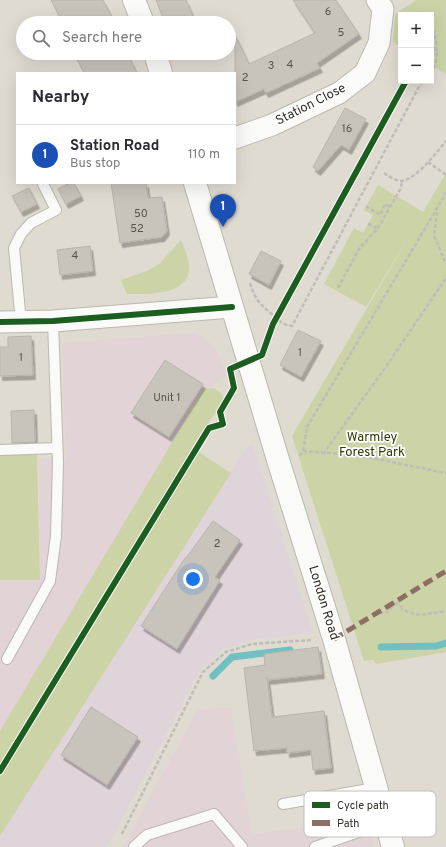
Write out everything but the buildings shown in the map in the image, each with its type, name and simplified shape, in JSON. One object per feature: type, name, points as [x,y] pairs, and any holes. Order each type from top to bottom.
[{"type":"main road","points":[[134,0],[140,16]]},
{"type":"main road","points":[[157,60],[161,72]]},
{"type":"main road","name":"London Road","points":[[195,184],[279,463],[334,639],[376,791]]},
{"type":"main road","name":"London Road","points":[[390,837],[393,847]]},
{"type":"street","name":"Station Close","points":[[236,138],[272,124],[339,93],[365,73],[379,43],[384,3]]},
{"type":"street","points":[[0,322],[53,321],[232,307]]},
{"type":"lane","points":[[22,322],[14,248],[21,234],[31,223],[56,210],[43,184]]},
{"type":"lane","points":[[7,659],[50,581],[56,536],[57,448],[53,321]]},
{"type":"lane","points":[[0,450],[57,448]]},
{"type":"lane","points":[[358,791],[375,788]]},
{"type":"lane","points":[[283,804],[304,800]]},
{"type":"lane","points":[[134,847],[147,835],[214,814],[242,847]]},
{"type":"lane","points":[[315,847],[344,837]]},
{"type":"path","points":[[434,36],[438,50],[434,67]]},
{"type":"path","points":[[225,281],[244,276],[248,277],[255,296],[262,307],[284,325],[292,326],[420,84]]},
{"type":"path","points":[[384,173],[396,180],[402,181],[410,177],[428,162],[446,141]]},
{"type":"path","points":[[428,162],[446,174]]},
{"type":"path","points":[[338,288],[360,249],[378,228],[401,188],[402,181]]},
{"type":"path","points":[[307,427],[446,194]]},
{"type":"path","points":[[366,206],[380,215],[385,204],[390,207]]},
{"type":"path","points":[[438,209],[434,236],[446,264]]},
{"type":"path","points":[[368,224],[378,228]]},
{"type":"path","points":[[323,454],[385,368],[446,278]]},
{"type":"path","points":[[273,324],[280,311]]},
{"type":"path","points":[[303,451],[357,456],[446,473]]},
{"type":"path","points":[[373,614],[389,612],[392,601],[403,610],[412,614],[446,610]]},
{"type":"path","points":[[373,614],[377,608]]},
{"type":"path","points":[[119,840],[203,672],[226,652],[252,644],[334,639]]},
{"type":"shaded area","points":[[192,333],[204,337],[217,350],[227,376],[214,383],[0,734],[0,581],[40,581],[39,459],[66,459],[62,343]]},
{"type":"shaded area","points":[[253,445],[313,633],[252,640],[224,649],[199,671],[107,847],[0,847],[0,836],[247,447]]},
{"type":"shaded area","points":[[231,708],[252,834],[304,828],[304,837],[371,837],[374,847],[123,847],[198,709]]},
{"type":"green space","points":[[416,0],[446,0],[446,74],[434,67],[434,12],[398,12]]},
{"type":"green space","points":[[398,12],[398,45],[393,42],[395,14]]},
{"type":"green space","name":"Warmley Forest Park","points":[[446,173],[446,652],[376,664],[373,660],[364,661],[292,436],[410,235],[366,307],[324,284],[354,228],[363,233],[373,215],[364,210],[378,185],[423,212]]},
{"type":"green space","points":[[181,240],[189,264],[187,276],[183,283],[175,288],[156,293],[127,294],[121,280],[147,271],[159,264]]},
{"type":"green space","points":[[214,388],[221,393],[224,399],[192,448],[231,473],[0,836],[0,731],[204,389]]},
{"type":"green space","points":[[0,455],[37,455],[40,580],[0,580]]},
{"type":"waterway","points":[[381,647],[436,646],[446,643]]},
{"type":"waterway","points":[[213,676],[232,657],[290,650]]},
{"type":"marked path","points":[[334,639],[446,571]]},
{"type":"cycle path","points":[[0,771],[209,428],[223,424],[220,412],[234,388],[230,369],[262,355],[273,324],[404,84]]},
{"type":"cycle path","points":[[0,322],[53,321],[232,307]]},
{"type":"place","name":"Station Road","points":[[223,227]]}]
